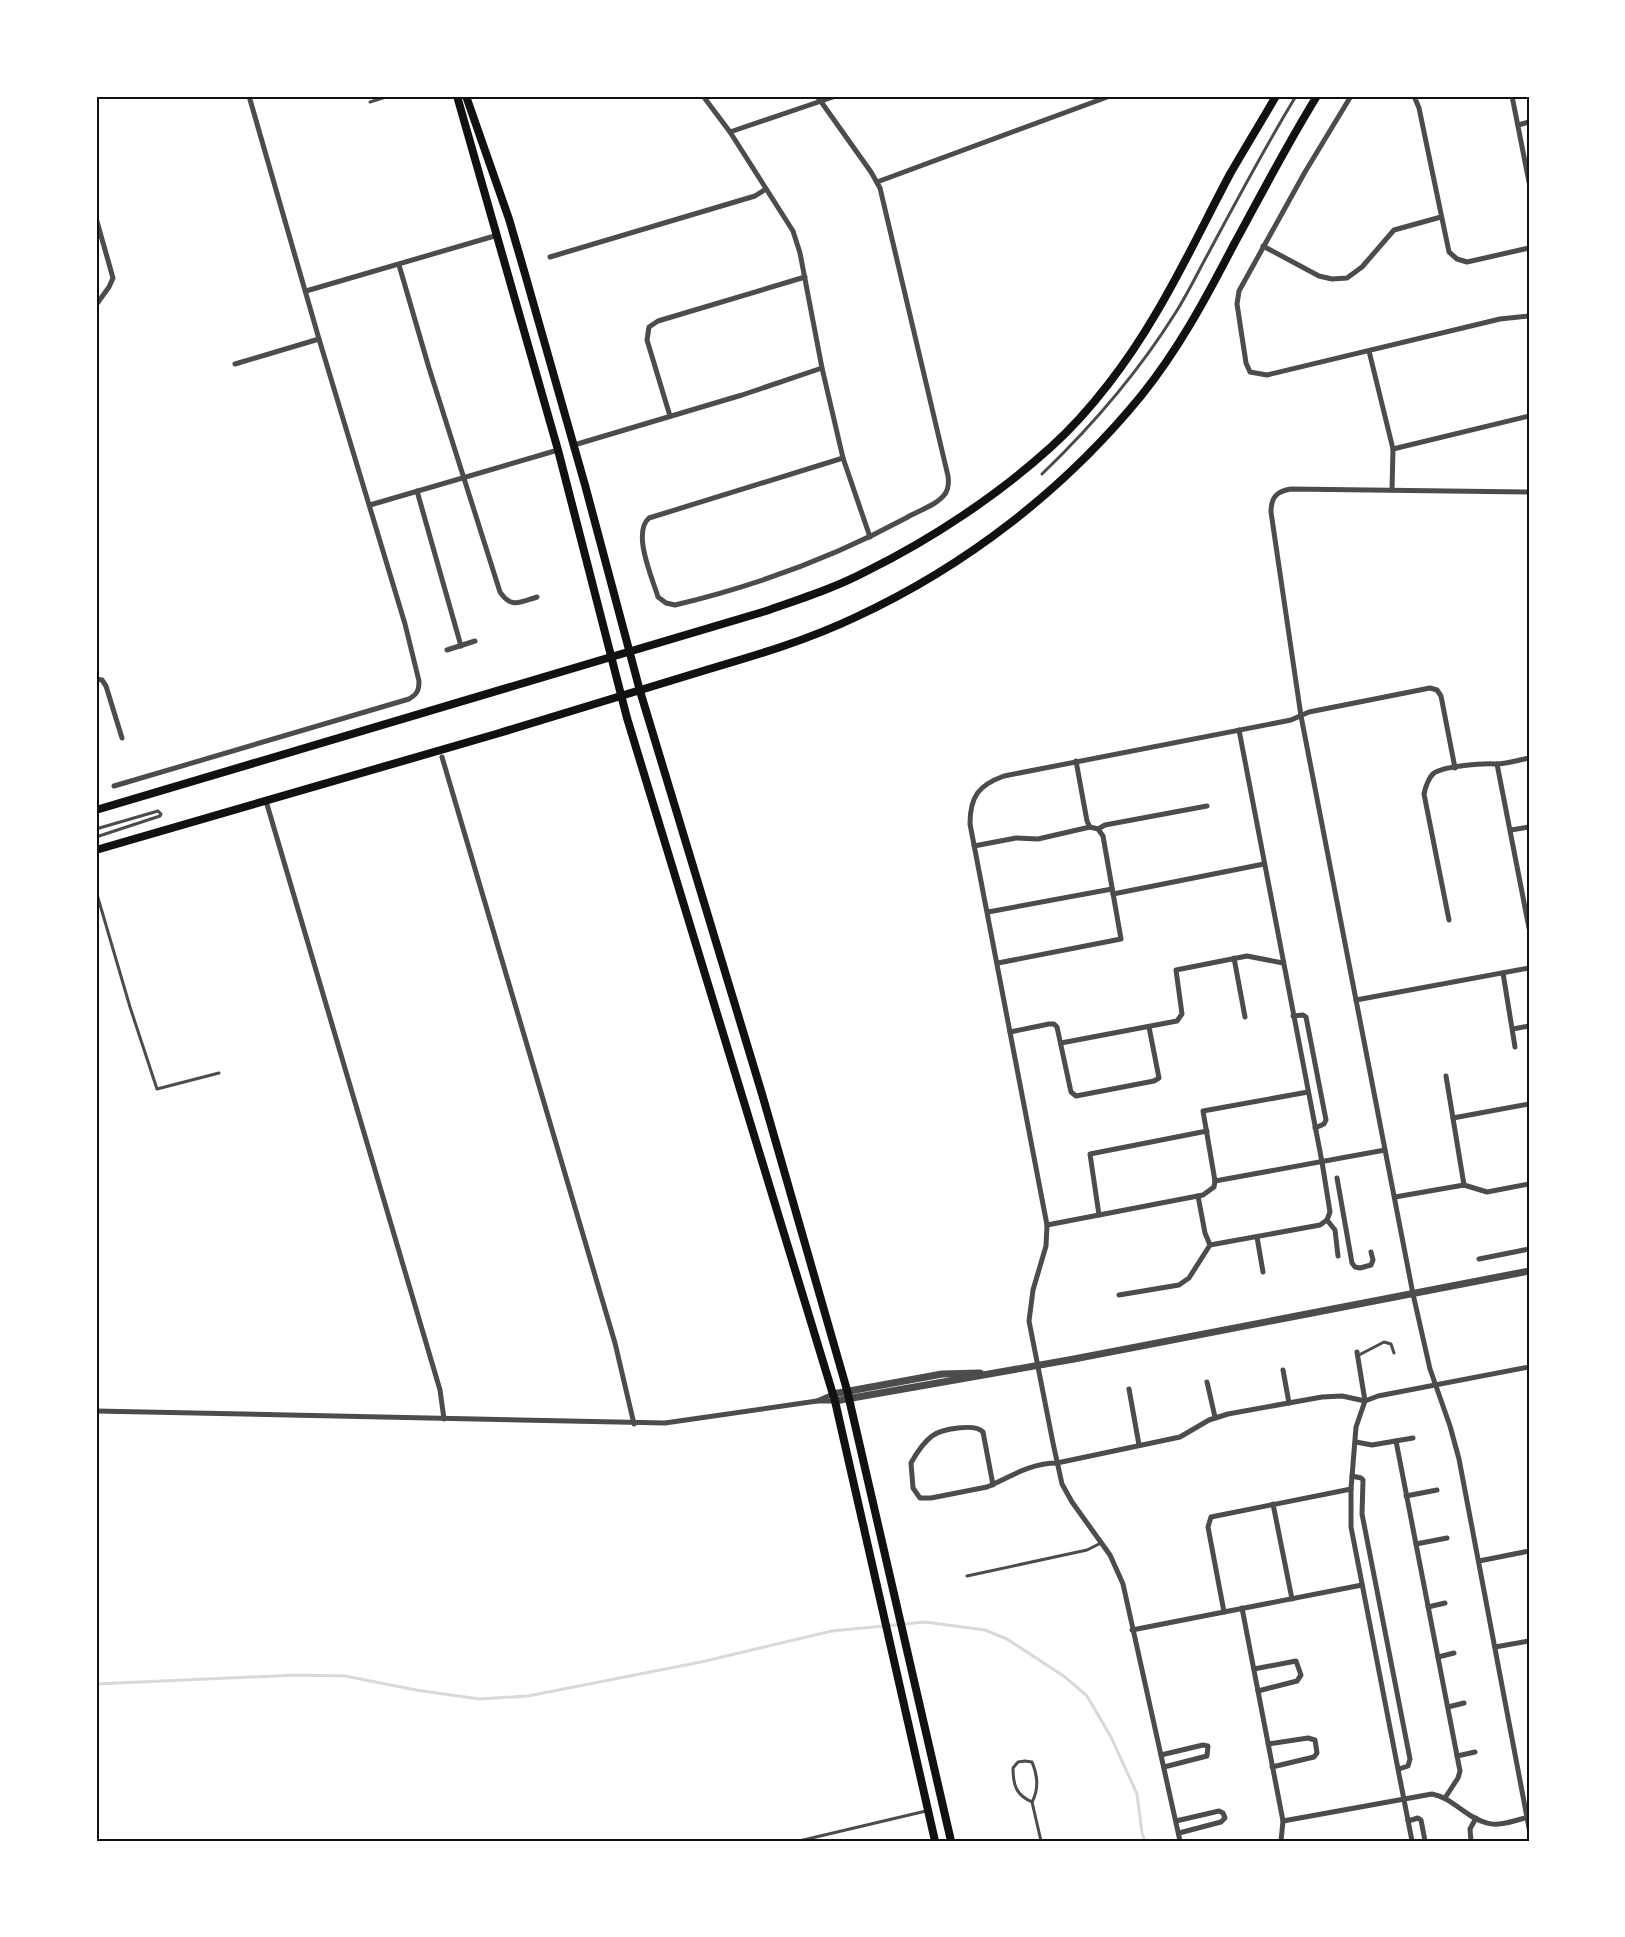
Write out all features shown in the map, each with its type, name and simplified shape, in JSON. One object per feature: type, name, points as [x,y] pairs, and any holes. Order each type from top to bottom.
[{"type":"main road","points":[[457,96],[558,450],[611,658],[664,844],[834,1397],[935,1841]]},
{"type":"main road","points":[[466,96],[508,219],[574,445],[639,691],[762,1094],[850,1399],[951,1841]]},
{"type":"main road","points":[[96,810],[766,611],[820,592],[866,572],[931,536],[1009,483],[1053,446],[1114,375],[1156,314],[1231,173],[1276,96]]},
{"type":"main road","points":[[96,850],[775,650],[859,616],[949,566],[998,533],[1040,500],[1101,441],[1140,397],[1191,325],[1289,142],[1317,96]]},
{"type":"street","points":[[114,786],[409,699],[419,689],[405,624],[249,96]]},
{"type":"street","points":[[703,96],[730,132],[793,231],[805,277],[822,368],[843,458],[870,537]]},
{"type":"street","points":[[730,132],[819,99],[836,96]]},
{"type":"street","points":[[877,182],[1110,96]]},
{"type":"street","points":[[1351,96],[1239,291],[1237,300],[1246,363],[1252,373],[1267,375],[1500,319],[1529,316]]},
{"type":"street","points":[[1414,96],[1419,108],[1449,252],[1463,262],[1529,248]]},
{"type":"street","points":[[1512,96],[1529,182]]},
{"type":"street","points":[[819,99],[877,182],[949,482],[946,493],[938,500],[870,537],[812,563],[675,605],[666,603],[658,597],[641,535],[643,525],[649,518],[843,458]]},
{"type":"street","points":[[1518,124],[1529,122]]},
{"type":"street","points":[[550,257],[746,199],[766,189]]},
{"type":"street","points":[[1263,246],[1319,276],[1332,279],[1347,278],[1362,267],[1394,230],[1441,217]]},
{"type":"street","points":[[96,218],[113,275],[109,287],[96,305]]},
{"type":"street","points":[[306,291],[498,235]]},
{"type":"street","points":[[399,265],[500,592],[505,600],[512,603],[537,597]]},
{"type":"street","points":[[670,416],[647,340],[650,327],[658,321],[805,277]]},
{"type":"street","points":[[235,364],[319,339]]},
{"type":"street","points":[[1369,351],[1393,449],[1392,490]]},
{"type":"street","points":[[574,445],[822,368]]},
{"type":"street","points":[[1393,449],[1529,416]]},
{"type":"street","points":[[370,505],[558,450]]},
{"type":"street","points":[[1529,492],[1292,489],[1282,491],[1275,496],[1270,512],[1301,716],[1413,1294],[1436,1385],[1459,1459],[1529,1828]]},
{"type":"street","points":[[417,491],[461,645]]},
{"type":"street","points":[[447,650],[475,641]]},
{"type":"street","points":[[96,679],[102,680],[106,686],[122,738]]},
{"type":"street","points":[[1180,1841],[1120,1577],[1114,1561],[1062,1484],[1057,1463],[1029,1321],[1032,1296],[1046,1245],[1047,1225],[970,824],[971,806],[977,792],[991,781],[1004,776],[1291,720],[1309,711],[1434,688],[1441,696],[1455,768]]},
{"type":"street","points":[[1119,1295],[1179,1285],[1190,1278],[1210,1245],[1320,1225],[1327,1220],[1330,1212],[1239,730]]},
{"type":"street","points":[[442,757],[615,1343],[634,1424]]},
{"type":"street","points":[[1449,920],[1424,794],[1425,788],[1435,772],[1479,763],[1497,764],[1529,758]]},
{"type":"street","points":[[1076,761],[1087,821],[1090,826]]},
{"type":"street","points":[[1497,764],[1526,893],[1529,928]]},
{"type":"street","points":[[266,801],[440,1390],[444,1419]]},
{"type":"street","points":[[1098,829],[1105,825],[1207,806]]},
{"type":"street","points":[[975,846],[1016,838],[1038,839],[1090,826],[1098,829],[1102,836],[1121,939],[998,963]]},
{"type":"street","points":[[1511,830],[1529,827]]},
{"type":"street","points":[[988,912],[1264,864]]},
{"type":"street","points":[[1061,1043],[1174,1022],[1181,1017],[1176,970],[1250,956],[1283,963]]},
{"type":"street","points":[[1234,958],[1245,1017]]},
{"type":"street","points":[[1356,1000],[1529,968]]},
{"type":"street","points":[[1503,973],[1515,1047]]},
{"type":"street","points":[[1293,1016],[1305,1016],[1311,1040],[1326,1120],[1324,1124],[1315,1128]]},
{"type":"street","points":[[1010,1032],[1054,1024],[1058,1026],[1071,1092],[1074,1096],[1154,1081],[1159,1078],[1149,1027]]},
{"type":"street","points":[[1513,1029],[1529,1026]]},
{"type":"street","points":[[1446,1076],[1464,1185]]},
{"type":"street","points":[[1047,1225],[1198,1196],[1208,1192],[1214,1187],[1215,1181],[1203,1111],[1308,1092]]},
{"type":"street","points":[[1453,1118],[1529,1104]]},
{"type":"street","points":[[1099,1215],[1090,1154],[1207,1131]]},
{"type":"street","points":[[1215,1181],[1385,1150]]},
{"type":"street","points":[[1337,1178],[1352,1263],[1355,1267],[1360,1268],[1371,1265],[1373,1260],[1371,1252]]},
{"type":"street","points":[[1395,1197],[1464,1185],[1487,1192],[1529,1184]]},
{"type":"street","points":[[1198,1196],[1205,1233],[1210,1245]]},
{"type":"street","points":[[1329,1202],[1341,1199]]},
{"type":"street","points":[[1327,1220],[1335,1230],[1338,1256]]},
{"type":"street","points":[[1257,1237],[1263,1272]]},
{"type":"street","points":[[1479,1259],[1529,1250]]},
{"type":"street","points":[[834,1397],[850,1399],[1038,1366],[1529,1271]]},
{"type":"street","points":[[1357,1354],[1365,1401],[1359,1416],[1352,1476],[1351,1527],[1412,1841]]},
{"type":"street","points":[[993,1485],[983,1432],[974,1426],[945,1431],[932,1436],[911,1463],[914,1488],[920,1498],[932,1498],[993,1485],[1014,1472],[1042,1464],[1057,1463],[1185,1436],[1215,1417],[1330,1396],[1365,1401],[1378,1396],[1529,1367]]},
{"type":"street","points":[[1283,1370],[1289,1403]]},
{"type":"street","points":[[96,1411],[634,1424],[687,1421],[817,1401],[834,1397],[847,1390],[942,1374],[994,1372]]},
{"type":"street","points":[[1207,1382],[1215,1417]]},
{"type":"street","points":[[1129,1389],[1139,1445]]},
{"type":"street","points":[[1356,1442],[1372,1445],[1413,1438]]},
{"type":"street","points":[[1396,1441],[1460,1772],[1445,1798]]},
{"type":"street","points":[[1352,1476],[1363,1480],[1362,1514],[1410,1759],[1408,1766],[1399,1769]]},
{"type":"street","points":[[1224,1612],[1208,1521],[1215,1515],[1351,1489]]},
{"type":"street","points":[[1406,1496],[1437,1490]]},
{"type":"street","points":[[1274,1504],[1292,1599]]},
{"type":"street","points":[[1416,1544],[1447,1538]]},
{"type":"street","points":[[1479,1561],[1529,1551]]},
{"type":"street","points":[[1132,1630],[1362,1585]]},
{"type":"street","points":[[1428,1607],[1445,1604]]},
{"type":"street","points":[[1242,1608],[1283,1821],[1281,1841]]},
{"type":"street","points":[[1495,1647],[1529,1641]]},
{"type":"street","points":[[1438,1657],[1454,1653]]},
{"type":"street","points":[[1254,1669],[1296,1661],[1301,1675],[1297,1681],[1258,1691]]},
{"type":"street","points":[[1448,1707],[1464,1703]]},
{"type":"street","points":[[1268,1744],[1308,1738],[1314,1740],[1317,1753],[1314,1757],[1272,1767]]},
{"type":"street","points":[[1161,1755],[1203,1745],[1208,1746],[1207,1756],[1164,1767]]},
{"type":"street","points":[[1457,1756],[1474,1752]]},
{"type":"street","points":[[1283,1821],[1432,1794],[1445,1798],[1487,1824],[1528,1818]]},
{"type":"street","points":[[1176,1821],[1219,1811],[1223,1812],[1225,1818],[1222,1821],[1179,1833]]},
{"type":"street","points":[[1408,1821],[1418,1818],[1421,1820],[1425,1841]]},
{"type":"street","points":[[1471,1841],[1470,1829],[1476,1818]]},
{"type":"lane","points":[[370,102],[389,96]]},
{"type":"lane","points":[[1042,474],[1083,434],[1117,396],[1149,354],[1177,311],[1296,96]]},
{"type":"lane","points":[[96,829],[158,812],[161,814],[96,837]]},
{"type":"lane","points":[[96,891],[157,1089],[219,1073]]},
{"type":"lane","points":[[1357,1354],[1384,1342],[1391,1344],[1394,1353]]},
{"type":"lane","points":[[967,1576],[1087,1550],[1101,1543]]},
{"type":"lane","points":[[1032,1803],[1016,1791],[1013,1767],[1018,1762],[1032,1762],[1035,1769],[1037,1786],[1032,1803],[1041,1841]]},
{"type":"lane","points":[[799,1841],[928,1811]]},
{"type":"waterway","points":[[96,1684],[297,1675],[345,1676],[479,1699],[528,1696],[701,1662],[832,1631],[925,1622],[985,1630],[1007,1639],[1065,1677],[1087,1696],[1111,1737],[1137,1794],[1145,1841]]}]
